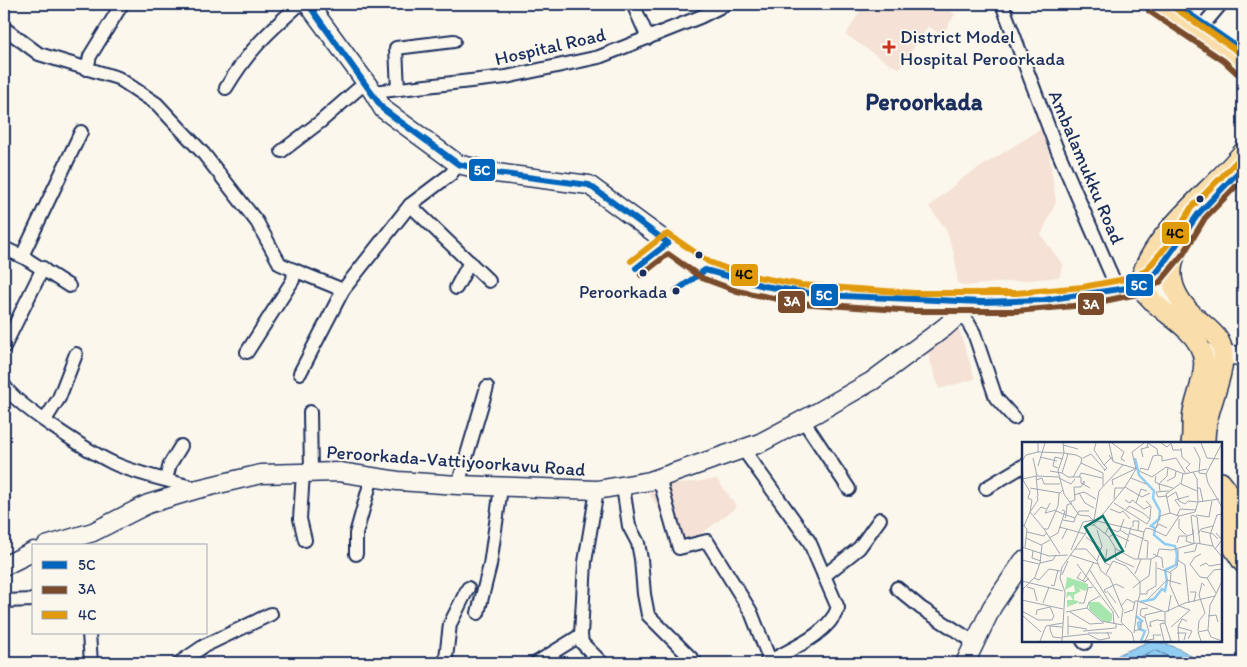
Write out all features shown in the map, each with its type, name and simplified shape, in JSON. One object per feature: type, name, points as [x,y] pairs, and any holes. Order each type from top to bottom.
[{"type":"main road","points":[[308,4],[383,109],[458,164],[496,173],[589,185],[705,270],[739,282],[800,294],[968,306],[1084,296],[1117,288],[1139,286],[1159,290],[1217,336],[1222,354],[1222,365],[1195,440]]},
{"type":"main road","points":[[1154,4],[1194,21],[1243,51]]},
{"type":"main road","points":[[1176,4],[1243,68]]},
{"type":"main road","points":[[1139,286],[1154,275],[1176,247],[1198,213],[1232,174],[1243,152]]},
{"type":"main road","points":[[1195,440],[1193,414],[1205,369],[1203,353],[1195,338],[1149,301],[1139,286],[1142,269],[1162,240],[1232,174]]},
{"type":"main road","points":[[1176,247],[1171,261],[1171,274],[1186,310]]},
{"type":"main road","name":"Peroorkada-Vattiyoorkavu Road","points":[[59,544],[78,541],[148,504],[198,489],[261,474],[339,472],[372,477],[500,488],[597,490],[659,478],[760,443],[803,420],[872,381],[945,327],[968,306]]},
{"type":"main road","points":[[1203,353],[1243,356]]},
{"type":"main road","points":[[1222,483],[1243,510]]},
{"type":"main road","points":[[1222,507],[1228,521],[1243,540]]},
{"type":"main road","points":[[1222,532],[1243,563]]},
{"type":"main road","points":[[4,566],[32,552]]},
{"type":"main road","points":[[965,663],[992,607],[1022,566]]},
{"type":"street","points":[[87,69],[90,56],[122,4]]},
{"type":"street","points":[[226,88],[240,64],[260,40],[300,4]]},
{"type":"street","points":[[633,4],[648,38]]},
{"type":"street","name":"Hospital Road","points":[[369,87],[398,89],[506,77],[599,57],[700,17],[726,4]]},
{"type":"street","name":"Ambalamukku Road","points":[[1002,4],[1056,148],[1117,288]]},
{"type":"street","points":[[1194,21],[1221,4]]},
{"type":"street","points":[[4,28],[39,54],[118,78],[157,104],[203,153],[257,222],[280,264],[343,290]]},
{"type":"street","points":[[398,89],[396,48],[454,41]]},
{"type":"street","points":[[282,152],[369,87]]},
{"type":"street","points":[[22,256],[81,132]]},
{"type":"street","points":[[300,373],[343,290],[410,205],[451,174],[458,164]]},
{"type":"street","points":[[410,205],[489,281]]},
{"type":"street","points":[[4,248],[43,268],[70,286]]},
{"type":"street","points":[[456,288],[470,262]]},
{"type":"street","points":[[4,347],[43,268]]},
{"type":"street","points":[[247,352],[293,280],[294,270]]},
{"type":"street","points":[[968,306],[974,333],[996,398],[1014,418]]},
{"type":"street","points":[[44,420],[59,398],[76,354]]},
{"type":"street","points":[[4,385],[9,394],[44,420],[113,463],[198,489]]},
{"type":"street","points":[[458,485],[486,387]]},
{"type":"street","points":[[306,540],[300,518],[307,473],[310,412]]},
{"type":"street","points":[[803,420],[849,489]]},
{"type":"street","points":[[166,479],[170,464],[180,446]]},
{"type":"street","points":[[659,478],[679,548],[707,541],[751,612],[769,662],[819,633],[835,616],[838,608],[809,541],[743,449]]},
{"type":"street","points":[[986,488],[1022,467]]},
{"type":"street","points":[[356,554],[356,534],[372,477]]},
{"type":"street","points":[[623,486],[629,526],[638,543],[648,615],[696,663]]},
{"type":"street","points":[[478,613],[490,565],[500,488]]},
{"type":"street","points":[[597,490],[585,562],[581,635],[582,643],[602,663]]},
{"type":"street","points":[[824,576],[860,548],[880,519]]},
{"type":"street","points":[[447,663],[450,624],[468,588]]},
{"type":"street","points":[[897,588],[922,608],[974,642]]},
{"type":"street","points":[[4,602],[32,600]]},
{"type":"street","points":[[178,663],[204,646],[271,614]]},
{"type":"street","points":[[89,634],[91,663]]},
{"type":"street","points":[[536,663],[581,635]]},
{"type":"shaded area","name":"District Model Hospital Peroorkada","points":[[864,4],[942,4],[941,6],[955,14],[942,35],[928,26],[900,68],[891,65],[846,35]]},
{"type":"shaded area","points":[[1041,129],[1049,154],[1056,202],[1041,235],[1063,265],[1059,277],[965,286],[958,283],[954,253],[946,229],[929,207],[960,180]]},
{"type":"shaded area","points":[[958,326],[975,379],[939,389],[926,347]]},
{"type":"shaded area","points":[[717,479],[737,507],[682,548],[646,488]]},
{"type":"water","points":[[1148,642],[1155,642],[1177,648],[1199,663],[1107,663],[1120,654]]},
{"type":"transit line","name":"5C","points":[[308,4],[383,109],[458,164],[496,173],[589,185],[668,243],[636,268]]},
{"type":"transit line","name":"4C","points":[[1169,4],[1243,55]]},
{"type":"transit line","name":"5C","points":[[1175,4],[1243,51]]},
{"type":"transit line","name":"3A","points":[[1149,11],[1224,61],[1237,73]]},
{"type":"transit line","name":"4C","points":[[631,261],[668,234],[709,262],[741,274],[801,285],[914,293],[1016,293],[1083,287],[1136,277],[1148,268],[1170,242],[1191,208],[1237,161]]},
{"type":"transit line","name":"5C","points":[[676,291],[705,270],[764,286],[821,295],[982,302],[1044,300],[1127,288],[1139,285],[1157,272],[1199,213],[1243,167]]},
{"type":"transit line","name":"3A","points":[[641,275],[668,254],[702,278],[737,291],[799,303],[914,311],[1016,311],[1085,305],[1142,293],[1160,282],[1184,253],[1205,218],[1243,179]]},
{"type":"place","name":"District Model Hospital Peroorkada","points":[[889,47]]},
{"type":"place","name":"Peroorkada","points":[[676,291]]},
{"type":"district","name":"Peroorkada","points":[[924,102]]}]
